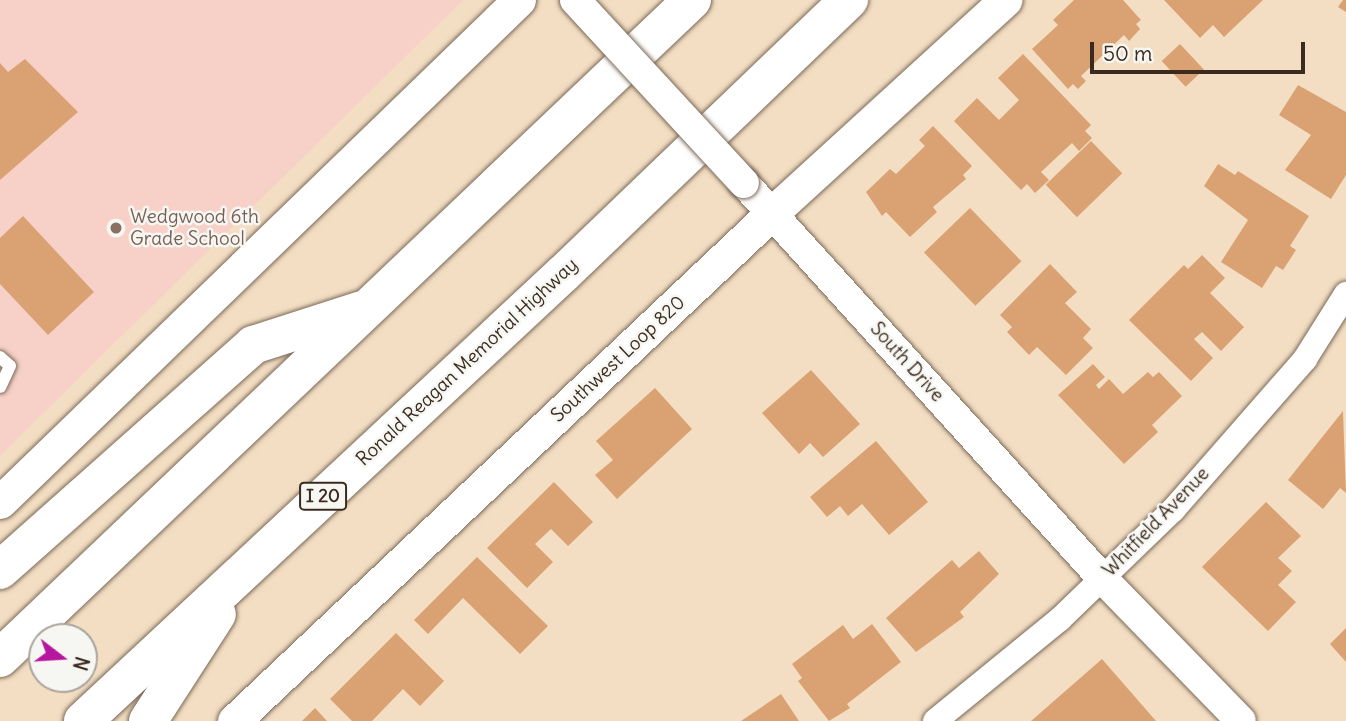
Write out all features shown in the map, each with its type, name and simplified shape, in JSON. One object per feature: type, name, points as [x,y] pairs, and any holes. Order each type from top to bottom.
[{"type":"highway","points":[[0,658],[692,0]]},
{"type":"highway","name":"Ronald Reagan Memorial Highway","points":[[83,721],[564,273],[849,0]]},
{"type":"highway","points":[[0,570],[253,345],[370,307]]},
{"type":"highway","points":[[148,721],[246,567]]},
{"type":"main road","points":[[0,502],[519,0]]},
{"type":"main road","name":"Southwest Loop 820","points":[[234,721],[772,213],[1005,0]]},
{"type":"street","name":"South Drive","points":[[575,0],[1102,578],[1241,721]]},
{"type":"street","name":"Whitfield Avenue","points":[[935,721],[1060,619],[1173,510],[1305,359],[1346,295]]},
{"type":"lane","points":[[0,357],[10,366],[0,387]]},
{"type":"shaded area","name":"Wedgwood 6th Grade School","points":[[0,0],[463,0],[0,456]]},
{"type":"building","points":[[1074,0],[1123,0],[1141,20],[1136,24],[1140,29],[1129,41],[1124,35],[1081,76],[1086,81],[1078,89],[1073,84],[1068,89],[1032,49],[1058,25],[1053,20]]},
{"type":"building","points":[[1164,0],[1263,0],[1224,37],[1213,25],[1200,38]]},
{"type":"building","points":[[1346,0],[1346,12],[1338,7]]},
{"type":"building","points":[[1180,44],[1204,70],[1186,87],[1162,61]]},
{"type":"building","points":[[1023,54],[1091,125],[1085,131],[1092,138],[1079,151],[1072,143],[1041,172],[1049,180],[1035,193],[1027,184],[1021,190],[954,121],[977,98],[999,120],[1019,100],[998,78]]},
{"type":"building","points":[[25,59],[78,112],[0,180],[0,63],[8,72]]},
{"type":"building","points":[[1298,85],[1346,112],[1346,175],[1331,199],[1285,170],[1311,135],[1279,115]]},
{"type":"building","points":[[933,126],[972,166],[963,175],[966,179],[933,207],[937,212],[910,237],[886,212],[882,216],[866,192],[890,169],[896,174],[925,146],[919,140]]},
{"type":"building","points":[[1091,141],[1122,173],[1077,217],[1046,185]]},
{"type":"building","points":[[1218,164],[1235,175],[1238,171],[1309,216],[1290,246],[1296,250],[1283,270],[1276,266],[1262,288],[1221,262],[1248,220],[1204,186]]},
{"type":"building","points":[[970,208],[1021,261],[975,306],[924,252]]},
{"type":"building","points":[[23,216],[94,292],[48,335],[0,284],[0,238]]},
{"type":"building","points":[[1202,255],[1225,278],[1210,293],[1244,327],[1221,351],[1202,332],[1194,339],[1213,358],[1191,381],[1129,320],[1184,265],[1188,269]]},
{"type":"building","points":[[1050,264],[1077,292],[1065,303],[1091,329],[1083,338],[1093,348],[1066,375],[1037,347],[1029,355],[1007,332],[1012,327],[1000,315]]},
{"type":"building","points":[[1093,364],[1105,377],[1096,385],[1099,389],[1109,379],[1123,394],[1148,372],[1153,377],[1159,372],[1182,396],[1152,425],[1158,432],[1124,464],[1058,395]]},
{"type":"building","points":[[811,370],[860,424],[823,457],[810,443],[799,454],[762,413]]},
{"type":"building","points":[[655,388],[692,429],[617,499],[595,475],[613,460],[596,441]]},
{"type":"building","points":[[1343,411],[1346,493],[1340,488],[1323,509],[1288,480]]},
{"type":"building","points":[[876,441],[928,502],[889,535],[862,504],[848,516],[840,506],[827,517],[810,497]]},
{"type":"building","points":[[554,482],[593,522],[568,546],[551,529],[535,544],[553,562],[527,588],[487,548]]},
{"type":"building","points":[[1266,502],[1301,536],[1278,558],[1292,571],[1278,585],[1296,602],[1268,631],[1202,567]]},
{"type":"building","points":[[979,551],[999,574],[960,612],[964,617],[916,652],[886,618],[952,560],[959,568]]},
{"type":"building","points":[[477,557],[548,626],[520,654],[463,598],[428,634],[414,620]]},
{"type":"building","points":[[872,624],[901,662],[847,704],[850,708],[829,721],[798,681],[802,678],[792,664],[843,625],[853,639]]},
{"type":"building","points":[[1346,628],[1346,662],[1330,644]]},
{"type":"building","points":[[396,633],[444,681],[420,706],[403,689],[372,721],[352,721],[330,699]]},
{"type":"building","points":[[1102,659],[1156,721],[1031,721]]},
{"type":"building","points":[[781,694],[799,721],[741,721]]},
{"type":"building","points":[[315,708],[327,721],[302,721]]},
{"type":"place","name":"Wedgwood 6th Grade School","points":[[116,228]]}]
